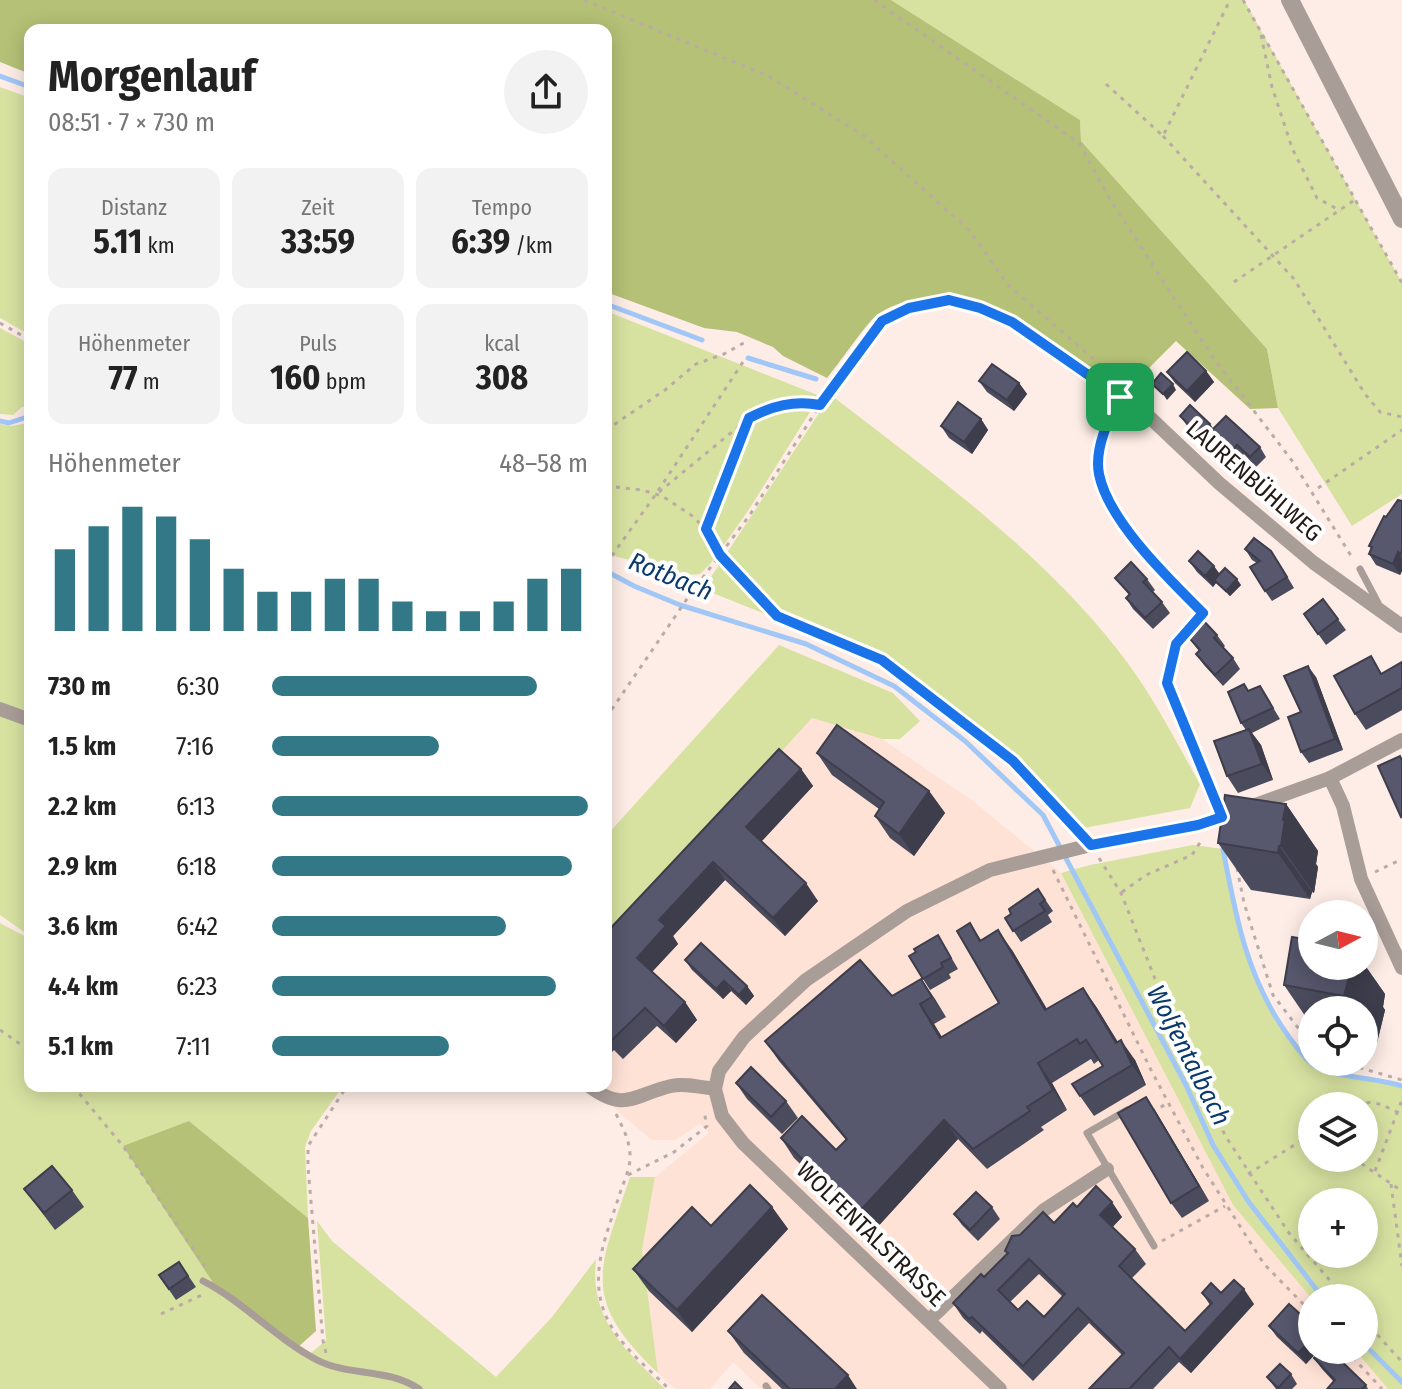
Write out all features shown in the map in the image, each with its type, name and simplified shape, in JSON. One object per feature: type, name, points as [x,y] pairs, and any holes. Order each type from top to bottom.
[{"type":"street","points":[[1290,0],[1402,219]]},
{"type":"street","name":"LAURENBÜHLWEG","points":[[1075,367],[1143,411],[1219,483],[1314,563],[1402,626]]},
{"type":"street","points":[[1120,397],[1101,441],[1098,473],[1110,505],[1158,568],[1203,613],[1176,644],[1167,683],[1222,817]]},
{"type":"street","points":[[0,709],[24,718]]},
{"type":"street","points":[[598,1092],[609,1100],[632,1100],[674,1085],[708,1088],[744,1037],[806,980],[907,911],[990,870],[1091,845],[1198,825],[1330,778],[1402,740]]},
{"type":"street","points":[[1330,778],[1343,806],[1361,879],[1402,968]]},
{"type":"street","name":"WOLFENTALSTRASSE","points":[[708,1088],[722,1116],[743,1143],[1000,1389]]},
{"type":"street","points":[[929,1320],[1044,1210],[1107,1169]]},
{"type":"lane","points":[[1360,569],[1383,612]]},
{"type":"lane","points":[[1146,1099],[1087,1133],[1154,1246]]},
{"type":"lane","points":[[203,1281],[216,1287],[281,1337],[320,1362],[375,1372],[419,1389]]},
{"type":"path","points":[[584,0],[768,76],[863,135],[970,231],[1008,285],[1098,364]]},
{"type":"path","points":[[874,0],[1079,143],[1111,201],[1212,356],[1293,462],[1360,569]]},
{"type":"path","points":[[1163,136],[1230,0]]},
{"type":"path","points":[[1243,0],[1402,283]]},
{"type":"path","points":[[1260,30],[1272,87],[1292,148],[1317,198],[1341,211]]},
{"type":"path","points":[[1106,84],[1163,136],[1274,255],[1294,279],[1365,394],[1380,412],[1402,417]]},
{"type":"path","points":[[1234,282],[1356,199]]},
{"type":"path","points":[[612,709],[689,596],[749,516],[820,405],[882,321],[909,308],[949,300],[980,308],[1012,322],[1075,367]]},
{"type":"path","points":[[0,323],[24,337]]},
{"type":"path","points":[[612,426],[665,390],[696,364],[724,354],[749,340]]},
{"type":"path","points":[[612,556],[743,362]]},
{"type":"path","points":[[656,494],[749,418],[770,407],[807,402],[820,405]]},
{"type":"path","points":[[706,529],[749,418]]},
{"type":"path","points":[[1318,488],[1402,430]]},
{"type":"path","points":[[612,487],[642,490],[677,505],[706,529],[720,555],[777,616],[882,660],[1013,761],[1091,845],[1121,893],[1182,1047],[1226,1137],[1289,1233],[1333,1284]]},
{"type":"path","points":[[1121,893],[1146,875],[1192,855],[1201,841],[1198,825]]},
{"type":"path","points":[[1049,856],[1168,1103],[1225,1206],[1264,1264],[1298,1299]]},
{"type":"path","points":[[1234,857],[1244,903],[1273,995],[1298,1028]]},
{"type":"path","points":[[1361,879],[1402,859]]},
{"type":"path","points":[[0,1030],[24,1047]]},
{"type":"path","points":[[1378,1073],[1402,1080]]},
{"type":"path","points":[[626,1176],[674,1152],[707,1126],[708,1088]]},
{"type":"path","points":[[78,1092],[123,1146],[204,1262]]},
{"type":"path","points":[[330,1364],[323,1341],[308,1146],[343,1092]]},
{"type":"path","points":[[1146,1099],[1154,1111],[1168,1103]]},
{"type":"path","points":[[609,1100],[628,1137],[631,1158],[601,1252],[597,1270],[599,1291],[610,1324],[627,1348],[669,1389]]},
{"type":"path","points":[[1378,1163],[1402,1100]]},
{"type":"path","points":[[1378,1103],[1402,1114]]},
{"type":"path","points":[[1248,1174],[1298,1143]]},
{"type":"path","points":[[1376,1172],[1402,1191]]},
{"type":"path","points":[[1391,1184],[1402,1266]]},
{"type":"path","points":[[1154,1246],[1225,1206]]},
{"type":"path","points":[[161,1314],[216,1287]]},
{"type":"path","points":[[1378,1335],[1402,1362]]},
{"type":"path","points":[[1359,1364],[1382,1389]]},
{"type":"shaded area","points":[[812,718],[882,739],[973,801],[1061,873],[1233,1205],[1299,1284],[1298,1364],[1367,1364],[1388,1389],[761,1389],[733,1362],[710,1389],[675,1389],[658,1373],[642,1250],[655,1177],[709,1133],[700,1124],[675,1140],[651,1140],[596,1092],[612,1092],[612,937]]},
{"type":"green space","points":[[0,0],[891,0],[1080,120],[1081,141],[1267,349],[1278,408],[1250,409],[1176,341],[1121,396],[995,308],[967,300],[921,299],[905,302],[878,314],[827,378],[783,356],[773,347],[737,332],[704,328],[612,294],[612,24],[24,24],[24,72],[0,62]]},
{"type":"green space","points":[[891,0],[1244,0],[1402,283],[1402,494],[1352,526],[1278,408],[1267,349],[1081,141],[1080,120]]},
{"type":"green space","points":[[0,87],[24,96],[24,332],[0,318]]},
{"type":"green space","points":[[612,313],[820,396],[748,511],[711,563],[700,574],[688,575],[612,556]]},
{"type":"green space","points":[[0,328],[24,341],[24,407],[13,415],[0,414]]},
{"type":"green space","points":[[831,395],[982,513],[1086,612],[1140,681],[1200,784],[1190,808],[1084,828],[961,716],[881,660],[710,592],[707,583]]},
{"type":"green space","points":[[0,424],[24,424],[24,713],[0,705]]},
{"type":"green space","points":[[779,645],[893,693],[920,721],[900,739],[882,739],[812,718],[612,937],[612,829]]},
{"type":"green space","points":[[0,714],[24,723],[24,932],[0,915]]},
{"type":"green space","points":[[1193,845],[1223,849],[1245,947],[1263,993],[1298,1049],[1298,1076],[1348,1076],[1402,1086],[1402,1389],[1388,1389],[1367,1364],[1378,1364],[1378,1284],[1299,1284],[1233,1205],[1061,873]]},
{"type":"green space","points":[[0,923],[24,936],[24,1092],[339,1092],[311,1131],[305,1147],[308,1218],[189,1121],[297,1348],[311,1353],[326,1340],[317,1221],[332,1241],[496,1377],[552,1317],[596,1259],[595,1280],[604,1316],[624,1346],[665,1389],[0,1389]]},
{"type":"green space","points":[[189,1121],[308,1218],[316,1331],[297,1348],[216,1287],[123,1146]]},
{"type":"green space","points":[[630,1177],[655,1177],[642,1250],[658,1373],[616,1324],[606,1303],[603,1282],[610,1236]]},
{"type":"building","points":[[1187,352],[1206,371],[1187,391],[1167,372]]},
{"type":"building","points":[[992,364],[1019,383],[1007,400],[979,381]]},
{"type":"building","points":[[1161,373],[1173,384],[1163,394],[1152,384]]},
{"type":"building","points":[[958,402],[981,419],[964,442],[941,426]]},
{"type":"building","points":[[1190,405],[1210,424],[1200,435],[1180,416]]},
{"type":"building","points":[[1226,416],[1260,447],[1250,457],[1237,445],[1231,451],[1211,431]]},
{"type":"building","points":[[1398,500],[1402,501],[1402,551],[1400,554],[1398,552],[1393,564],[1369,554],[1372,547],[1369,546],[1384,516]]},
{"type":"building","points":[[1254,538],[1271,551],[1287,577],[1265,591],[1250,567],[1260,561],[1245,549]]},
{"type":"building","points":[[1198,551],[1214,566],[1205,576],[1189,561]]},
{"type":"building","points":[[1131,562],[1147,579],[1143,582],[1162,602],[1145,618],[1126,598],[1130,594],[1115,578]]},
{"type":"building","points":[[1225,568],[1237,579],[1226,591],[1214,580]]},
{"type":"building","points":[[1323,599],[1338,619],[1318,634],[1304,614]]},
{"type":"building","points":[[1201,618],[1233,658],[1215,675],[1196,654],[1200,650],[1185,633]]},
{"type":"building","points":[[1371,656],[1381,674],[1402,662],[1402,688],[1355,714],[1334,676]]},
{"type":"building","points":[[1308,666],[1335,739],[1301,752],[1288,717],[1301,712],[1284,676]]},
{"type":"building","points":[[1244,684],[1248,691],[1260,686],[1273,708],[1241,723],[1228,692]]},
{"type":"building","points":[[837,725],[929,791],[899,834],[875,816],[884,802],[817,753]]},
{"type":"building","points":[[1249,729],[1262,764],[1227,776],[1214,741]]},
{"type":"building","points":[[779,749],[801,769],[746,827],[806,883],[773,918],[713,862],[659,920],[666,926],[637,958],[685,1002],[664,1026],[645,1008],[612,1040],[612,927]]},
{"type":"building","points":[[1400,756],[1402,761],[1401,817],[1378,766]]},
{"type":"building","points":[[1225,795],[1286,804],[1278,853],[1218,843]]},
{"type":"building","points":[[1038,889],[1045,900],[1040,904],[1045,911],[1013,931],[1005,918],[1011,914],[1009,909]]},
{"type":"building","points":[[970,923],[980,941],[998,930],[1045,1010],[1083,988],[1116,1043],[1121,1040],[1132,1065],[1080,1096],[1072,1084],[1103,1066],[1086,1040],[1080,1044],[1077,1039],[1038,1063],[1053,1090],[1027,1107],[1030,1111],[973,1149],[944,1120],[858,1213],[837,1193],[840,1190],[814,1165],[811,1168],[781,1138],[802,1116],[836,1150],[847,1139],[765,1041],[860,960],[892,996],[921,979],[932,997],[920,1004],[940,1038],[999,1003],[957,931]]},
{"type":"building","points":[[938,935],[951,958],[923,979],[909,956],[916,952],[914,949]]},
{"type":"building","points":[[1292,937],[1298,938],[1298,980],[1348,980],[1344,996],[1284,985]]},
{"type":"building","points":[[701,943],[747,986],[739,995],[724,981],[716,989],[685,960]]},
{"type":"building","points":[[751,1067],[786,1101],[771,1117],[736,1083]]},
{"type":"building","points":[[1146,1097],[1199,1186],[1171,1203],[1118,1113]]},
{"type":"building","points":[[52,1166],[72,1190],[44,1213],[24,1189]]},
{"type":"building","points":[[750,1185],[772,1207],[677,1310],[633,1269],[692,1207],[711,1226]]},
{"type":"building","points":[[1096,1186],[1112,1202],[1100,1215],[1135,1249],[1119,1266],[1185,1331],[1212,1303],[1202,1293],[1211,1283],[1221,1293],[1234,1280],[1244,1289],[1180,1359],[1169,1347],[1131,1389],[1089,1389],[1124,1353],[1078,1308],[1023,1366],[953,1303],[981,1274],[984,1277],[1008,1253],[1005,1251],[1012,1236],[1020,1235],[1043,1212],[1054,1223],[1073,1203],[1077,1207]],"holes":[[[1029,1259],[1065,1294],[1044,1317],[1027,1301],[1018,1310],[998,1290]]]},
{"type":"building","points":[[976,1192],[992,1207],[970,1230],[954,1214]]},
{"type":"building","points":[[179,1262],[188,1276],[169,1289],[159,1275]]},
{"type":"building","points":[[762,1295],[848,1375],[835,1389],[790,1389],[728,1331]]},
{"type":"building","points":[[1289,1304],[1298,1312],[1298,1353],[1269,1326]]},
{"type":"building","points":[[1280,1364],[1291,1374],[1278,1388],[1267,1377]]},
{"type":"building","points":[[1320,1364],[1344,1364],[1366,1385],[1362,1389],[1327,1389],[1335,1380]]},
{"type":"building","points":[[735,1382],[742,1389],[729,1389]]},
{"type":"waterway","points":[[0,76],[24,85]]},
{"type":"waterway","points":[[612,306],[702,340]]},
{"type":"waterway","points":[[748,358],[816,379]]},
{"type":"waterway","name":"Rotbach","points":[[0,421],[9,423],[24,418]]},
{"type":"waterway","name":"Wolfentalbach","points":[[612,574],[680,605],[806,644],[894,686],[965,741],[1043,815],[1186,1085],[1213,1145],[1248,1201],[1312,1284]]},
{"type":"waterway","points":[[1223,849],[1239,924],[1253,970],[1289,1037],[1306,1059],[1321,1069],[1402,1086]]},
{"type":"waterway","name":"Wolfentalbach","points":[[1378,1358],[1402,1382]]},
{"type":"route","points":[[949,300],[980,308],[1012,322],[1120,397],[1101,441],[1098,473],[1110,505],[1158,568],[1203,613],[1176,644],[1167,683],[1222,817],[1198,825],[1091,845],[1013,761],[882,660],[777,616],[766,607],[720,555],[706,529],[749,418],[770,407],[785,404],[807,402],[820,405],[882,321],[909,308],[949,300]]}]
